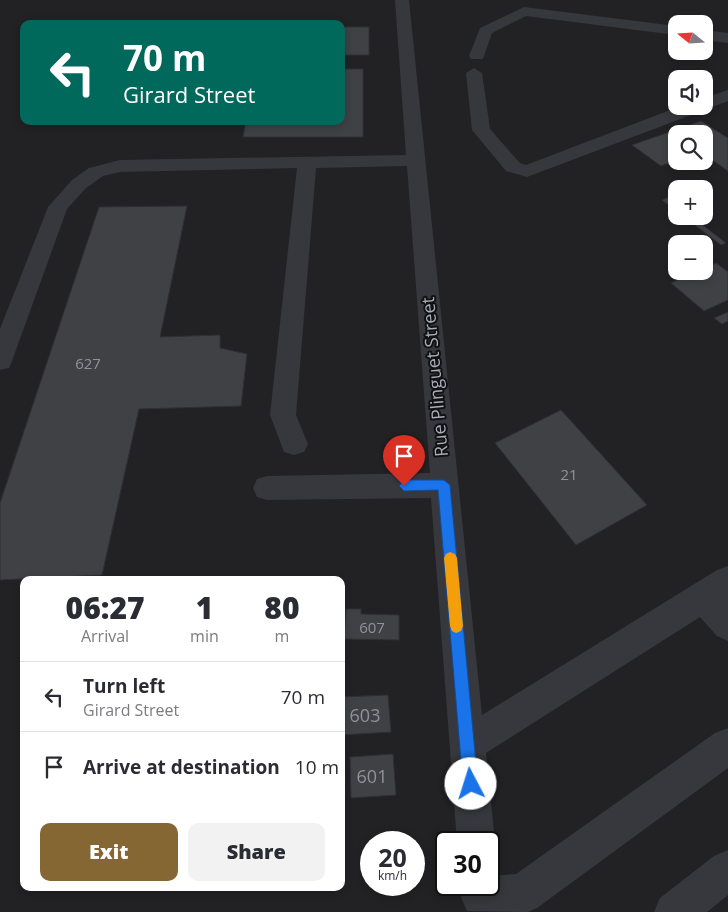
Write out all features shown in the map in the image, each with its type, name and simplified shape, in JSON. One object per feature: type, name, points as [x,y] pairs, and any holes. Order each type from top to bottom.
[{"type":"street","name":"Rue Plinguet Street","points":[[402,0],[475,831]]},
{"type":"street","points":[[668,30],[526,6],[485,30],[475,64],[481,130],[513,167],[527,172],[674,115]]},
{"type":"street","points":[[713,36],[728,38]]},
{"type":"street","points":[[713,101],[728,95]]},
{"type":"street","points":[[0,362],[58,206],[79,184],[96,172],[120,166],[415,160]]},
{"type":"street","points":[[294,444],[283,415],[306,162]]},
{"type":"street","points":[[267,488],[444,485]]},
{"type":"street","points":[[467,745],[715,589],[728,625]]},
{"type":"street","points":[[481,898],[523,894],[728,746]]},
{"type":"street","points":[[674,912],[728,870]]},
{"type":"shaded area","points":[[0,0],[728,0],[728,912],[0,912]]},
{"type":"building","points":[[345,27],[369,27],[369,55],[345,55]]},
{"type":"building","points":[[345,69],[363,69],[363,137],[243,137],[245,125],[345,125]]},
{"type":"building","points":[[701,121],[707,125],[690,125]]},
{"type":"building","points":[[713,129],[728,138],[728,171],[713,160]]},
{"type":"building","points":[[668,132],[668,163],[661,166],[632,145]]},
{"type":"building","points":[[668,197],[668,205],[662,200]]},
{"type":"building","points":[[187,206],[160,337],[220,335],[220,348],[247,354],[241,406],[139,409],[102,575],[20,576],[20,579],[0,580],[0,503],[99,207]]},
{"type":"building","points":[[695,225],[703,225],[726,243],[721,245],[713,239],[713,235],[708,235]]},
{"type":"building","points":[[716,263],[728,272],[728,300],[704,311],[671,283],[678,280],[713,280],[713,264]]},
{"type":"building","points":[[728,312],[728,321],[722,324],[714,318]]},
{"type":"building","points":[[561,410],[647,505],[576,545],[495,443]]},
{"type":"building","points":[[346,609],[361,609],[361,614],[399,615],[399,640],[345,639]]},
{"type":"building","points":[[388,695],[391,732],[345,735],[345,697]]},
{"type":"building","points":[[393,754],[396,795],[351,798],[350,757]]},
{"type":"slow traffic","points":[[450,558],[456,626]]},
{"type":"route","points":[[404,486],[444,485],[471,784]]}]
